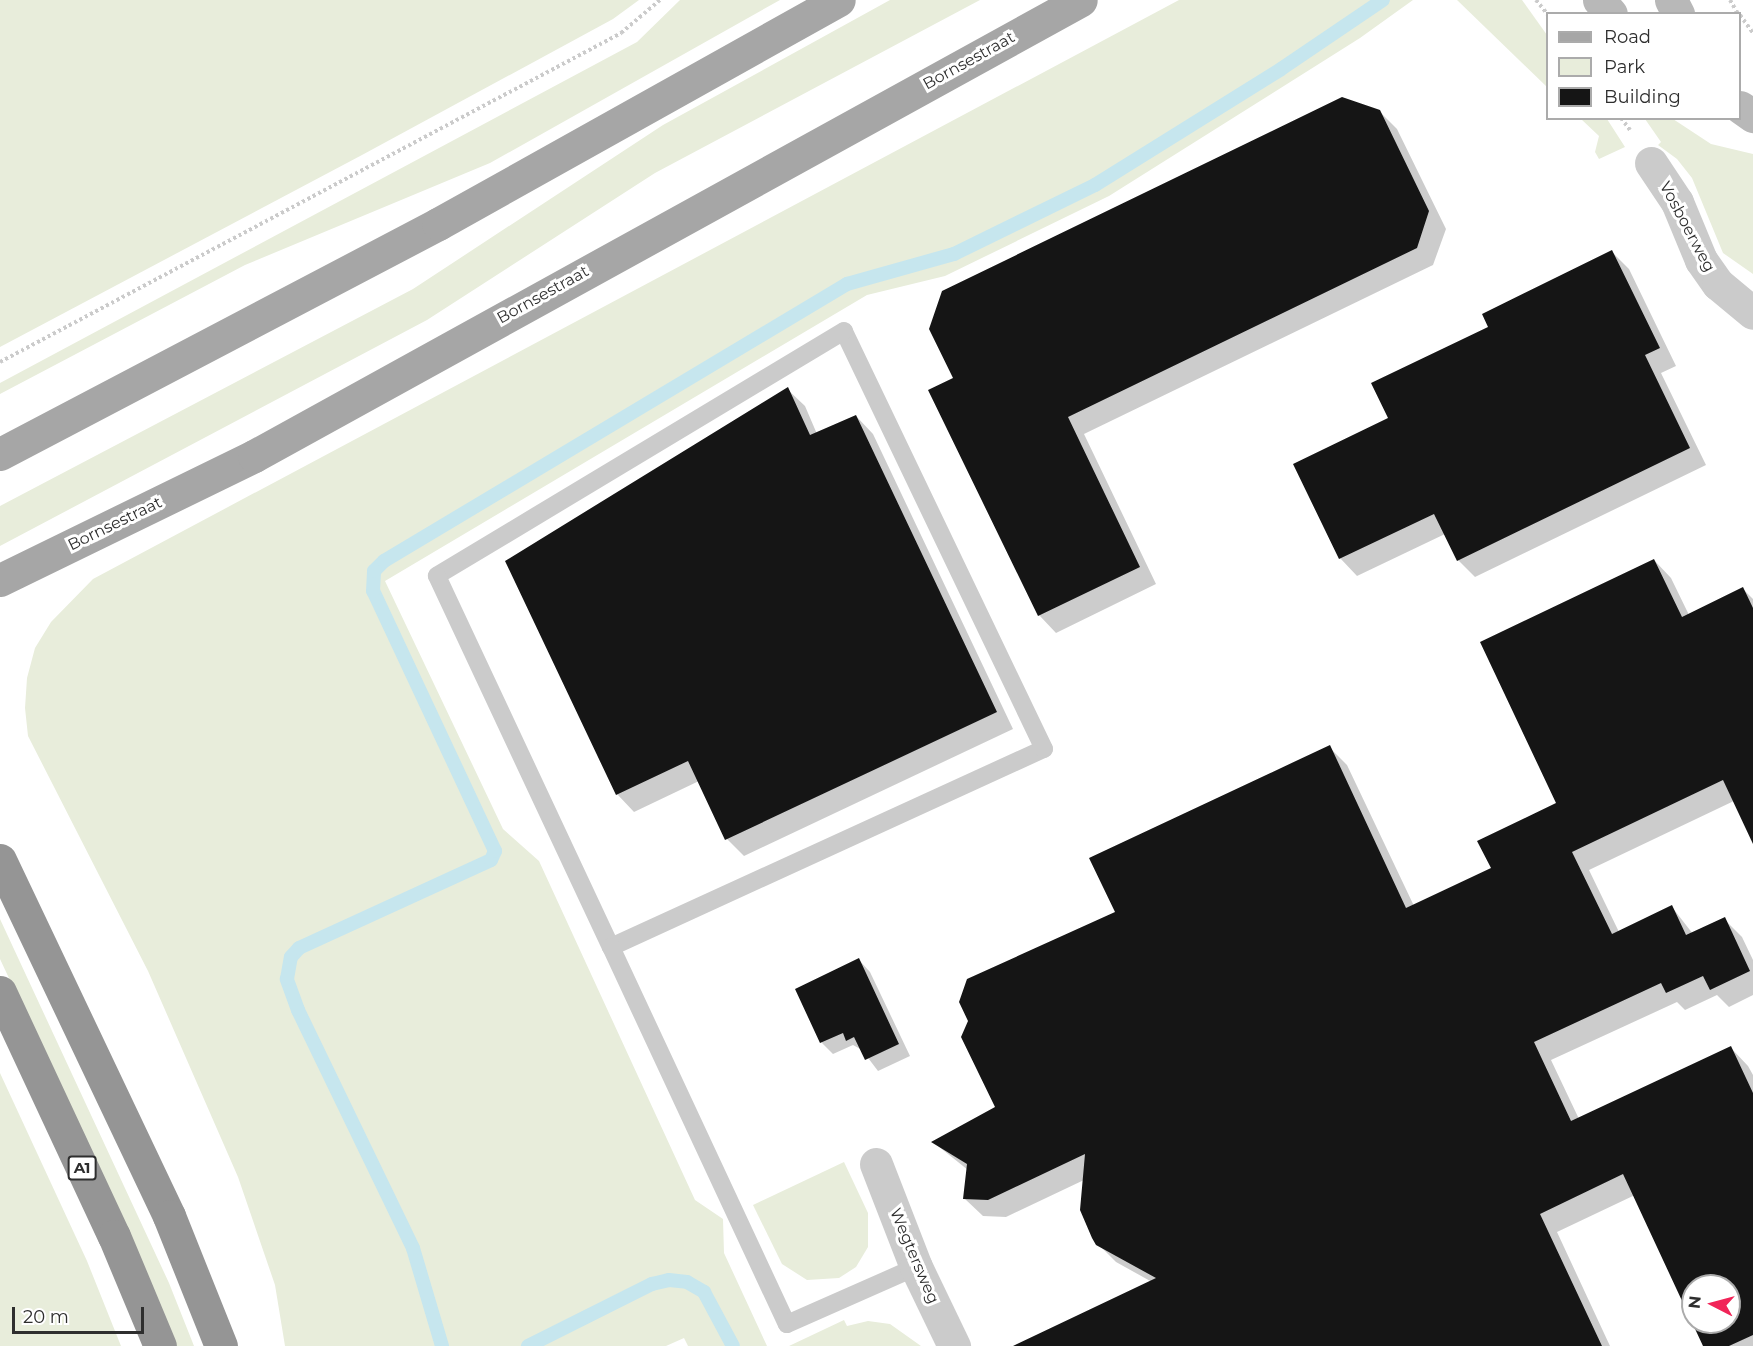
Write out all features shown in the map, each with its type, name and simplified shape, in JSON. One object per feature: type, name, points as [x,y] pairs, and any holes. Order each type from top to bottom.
[{"type":"highway","points":[[0,860],[169,1216],[221,1346]]},
{"type":"highway","name":"A1","points":[[0,992],[114,1236],[160,1346]]},
{"type":"main road","points":[[0,454],[438,224],[838,0]]},
{"type":"main road","name":"Bornsestraat","points":[[0,580],[254,456],[1081,0]]},
{"type":"street","points":[[1599,0],[1609,12]]},
{"type":"street","name":"Vosboerweg","points":[[1651,162],[1677,202],[1701,260],[1718,284],[1753,313]]},
{"type":"street","name":"Wegtersweg","points":[[876,1164],[916,1267],[954,1346]]},
{"type":"lane","points":[[611,947],[1044,749],[844,331],[437,576],[787,1324],[916,1267]]},
{"type":"path","points":[[0,362],[621,33],[660,0]]},
{"type":"path","points":[[1536,0],[1546,12]]},
{"type":"path","points":[[1741,17],[1753,33]]},
{"type":"green space","points":[[0,0],[639,0],[613,19],[0,347]]},
{"type":"green space","points":[[680,0],[780,0],[490,163],[245,265],[0,394],[0,383],[637,42]]},
{"type":"green space","points":[[890,0],[980,0],[655,173],[427,320],[0,546],[0,506],[413,289],[663,125]]},
{"type":"green space","points":[[1179,0],[1413,0],[1360,38],[1109,196],[945,276],[867,295],[385,581],[503,829],[539,861],[695,1200],[723,1219],[724,1253],[767,1346],[688,1346],[684,1338],[666,1346],[285,1346],[275,1285],[238,1177],[148,971],[28,736],[25,708],[27,678],[35,648],[51,622],[93,579]]},
{"type":"green space","points":[[1457,0],[1522,0],[1546,34],[1546,86]]},
{"type":"green space","points":[[1582,120],[1608,120],[1625,147],[1599,159],[1595,152],[1599,136]]},
{"type":"green space","points":[[1646,120],[1675,120],[1711,144],[1753,154],[1753,274],[1723,253],[1692,178],[1677,159],[1658,145],[1661,142]]},
{"type":"green space","points":[[0,919],[169,1283],[194,1346],[175,1346],[124,1224],[0,959]]},
{"type":"green space","points":[[0,1073],[87,1261],[121,1346],[0,1346]]},
{"type":"green space","points":[[844,1162],[868,1213],[868,1247],[856,1267],[839,1278],[807,1280],[782,1264],[753,1205]]},
{"type":"green space","points":[[844,1320],[847,1326],[868,1321],[890,1324],[921,1346],[789,1346]]},
{"type":"building","points":[[1342,97],[1380,110],[1429,211],[1417,248],[1068,417],[1140,567],[1038,616],[928,390],[953,378],[929,329],[942,291]]},
{"type":"building","points":[[1612,250],[1660,348],[1645,355],[1690,448],[1457,561],[1434,514],[1339,559],[1293,464],[1388,418],[1371,383],[1488,327],[1482,314]]},
{"type":"building","points":[[788,387],[810,435],[856,415],[997,712],[725,840],[688,761],[616,795],[505,561]]},
{"type":"building","points":[[1654,559],[1682,617],[1743,587],[1753,608],[1753,844],[1723,780],[1572,852],[1612,934],[1672,905],[1686,935],[1725,917],[1750,971],[1710,990],[1703,976],[1666,993],[1661,983],[1534,1042],[1571,1121],[1731,1046],[1753,1093],[1753,1335],[1729,1346],[1703,1346],[1697,1334],[1741,1334],[1741,1274],[1681,1274],[1681,1299],[1623,1174],[1540,1214],[1602,1346],[1013,1346],[1156,1278],[1096,1245],[1080,1210],[1085,1154],[988,1200],[963,1199],[967,1164],[931,1142],[995,1107],[961,1037],[968,1021],[959,1002],[967,979],[1115,912],[1089,858],[1330,745],[1406,908],[1491,868],[1477,841],[1556,803],[1480,642]]},
{"type":"building","points":[[859,958],[899,1044],[865,1060],[854,1037],[846,1041],[843,1033],[820,1043],[795,989]]},
{"type":"waterway","points":[[442,1346],[413,1248],[298,1010],[287,979],[291,957],[299,948],[491,860],[495,851],[373,591],[374,571],[384,561],[847,284],[954,254],[1095,185],[1281,69],[1383,0]]},
{"type":"waterway","points":[[528,1346],[652,1284],[669,1280],[687,1282],[704,1292],[733,1346]]}]
